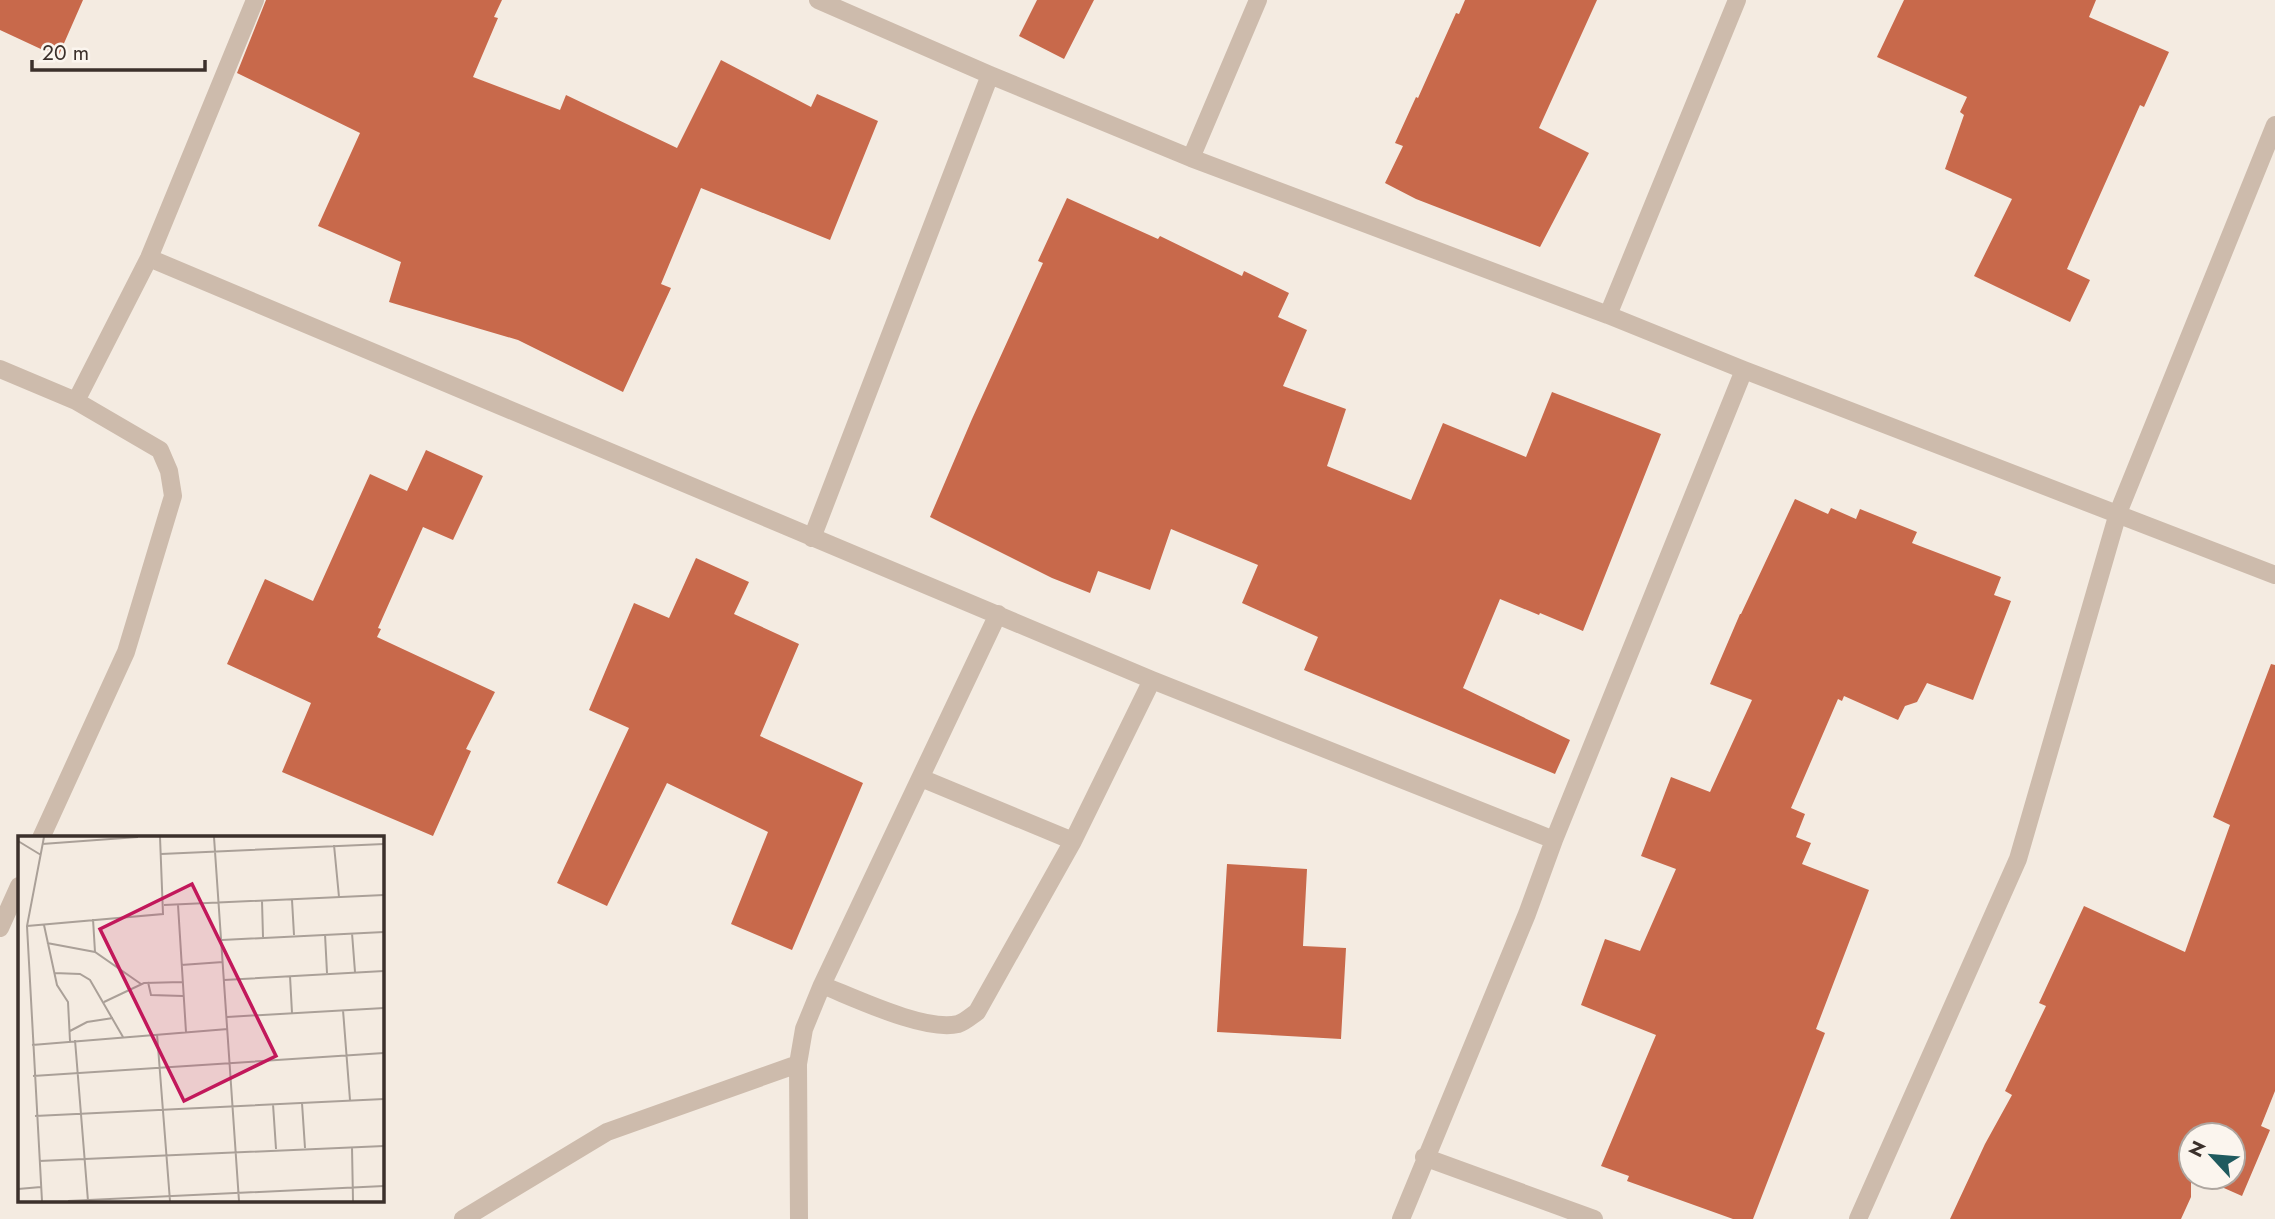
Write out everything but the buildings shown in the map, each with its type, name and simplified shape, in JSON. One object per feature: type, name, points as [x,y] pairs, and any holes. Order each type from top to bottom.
[{"type":"street","points":[[76,401],[149,258],[255,0]]},
{"type":"street","points":[[818,0],[1191,158],[1608,315],[2275,575]]},
{"type":"street","points":[[1191,158],[1258,0]]},
{"type":"street","points":[[1608,315],[1737,0]]},
{"type":"street","points":[[812,538],[990,75]]},
{"type":"street","points":[[1858,1219],[2018,859],[2118,513],[2275,125]]},
{"type":"street","points":[[149,258],[1152,680],[1553,840]]},
{"type":"street","points":[[0,369],[76,401],[160,450],[169,471],[173,496],[126,652],[42,836]]},
{"type":"street","points":[[1401,1219],[1424,1157],[1527,914],[1553,840],[1744,370]]},
{"type":"street","points":[[799,1219],[798,1064],[804,1029],[822,985],[998,614]]},
{"type":"street","points":[[822,985],[904,1017],[942,1025],[961,1023],[977,1012],[1073,841],[1152,680]]},
{"type":"street","points":[[921,778],[1073,841]]},
{"type":"street","points":[[0,928],[18,888]]},
{"type":"street","points":[[463,1219],[607,1132],[798,1064]]},
{"type":"street","points":[[1424,1157],[1594,1219]]}]
